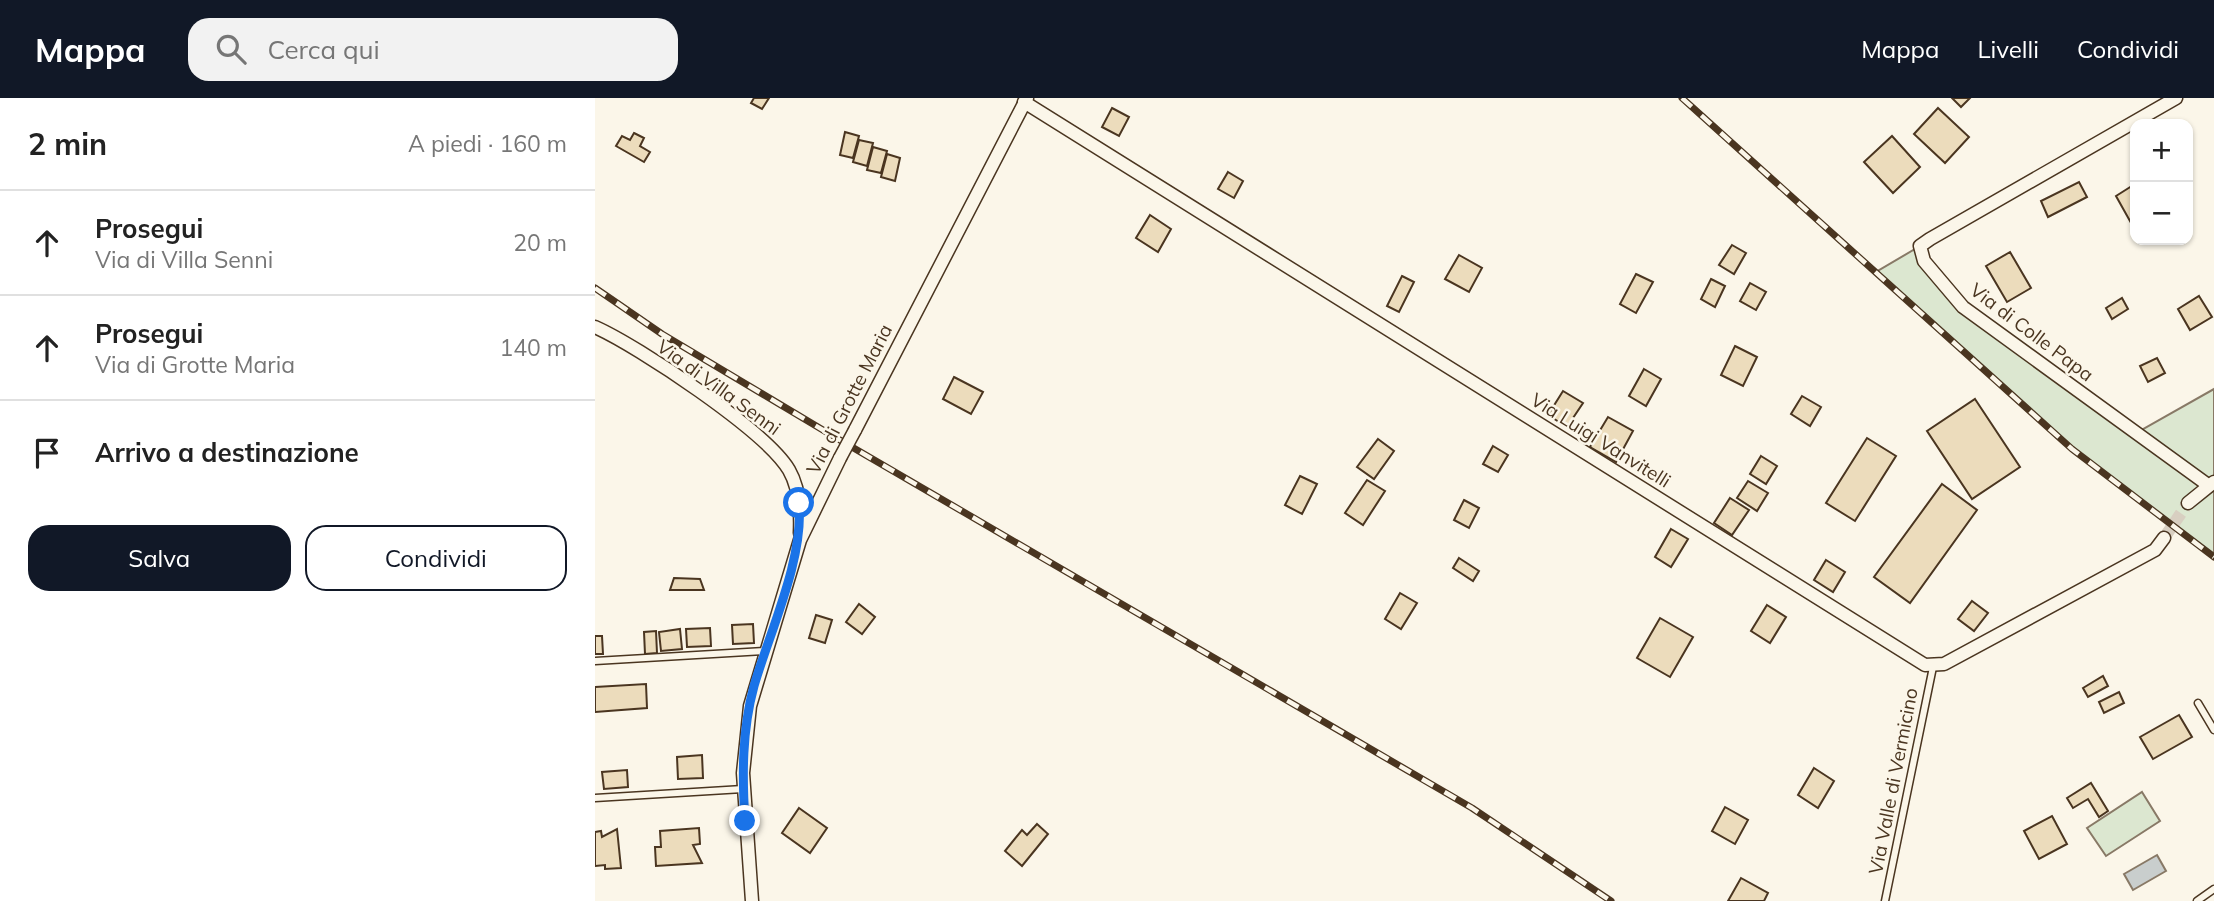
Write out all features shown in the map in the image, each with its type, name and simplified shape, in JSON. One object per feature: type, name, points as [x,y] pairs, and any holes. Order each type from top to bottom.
[{"type":"street","name":"Via di Colle Papa","points":[[2176,98],[1930,239],[1920,246],[1920,252],[1924,261],[1963,307],[2211,484]]},
{"type":"street","name":"Via di Grotte Maria","points":[[752,901],[743,789],[747,720],[765,651],[800,540],[1025,100]]},
{"type":"street","name":"Via Luigi Vanvitelli","points":[[1025,100],[1914,660],[1933,667]]},
{"type":"street","name":"Via di Villa Senni","points":[[595,327],[684,383],[748,428],[775,453],[795,483],[800,514],[800,540]]},
{"type":"street","points":[[2188,503],[2211,484]]},
{"type":"street","points":[[1933,667],[1944,664],[2155,550],[2164,538]]},
{"type":"lane","points":[[595,661],[765,651]]},
{"type":"lane","name":"Via Valle di Vermicino","points":[[1885,901],[1933,667]]},
{"type":"lane","points":[[2198,703],[2214,730]]},
{"type":"lane","points":[[595,798],[743,789]]},
{"type":"lane","points":[[2197,901],[2214,889]]},
{"type":"green space","points":[[1920,246],[1963,307],[2136,433],[2214,389],[2214,557],[2072,449],[1876,272]]},
{"type":"green space","points":[[2142,792],[2160,821],[2106,856],[2087,828]]},
{"type":"shaded area","points":[[2157,855],[2166,871],[2133,890],[2124,874]]},
{"type":"building","points":[[754,98],[769,98],[762,109],[751,103]]},
{"type":"building","points":[[1952,98],[1970,98],[1961,107]]},
{"type":"building","points":[[1112,108],[1129,117],[1119,136],[1102,127]]},
{"type":"building","points":[[1938,108],[1969,137],[1945,163],[1914,134]]},
{"type":"building","points":[[845,132],[859,136],[853,158],[840,155]]},
{"type":"building","points":[[634,133],[644,138],[640,146],[650,152],[644,162],[616,146],[622,136],[630,140]]},
{"type":"building","points":[[1892,136],[1920,167],[1893,193],[1864,162]]},
{"type":"building","points":[[859,140],[873,143],[867,166],[853,162]]},
{"type":"building","points":[[873,147],[887,151],[881,173],[867,170]]},
{"type":"building","points":[[887,154],[900,158],[895,181],[881,177]]},
{"type":"building","points":[[1228,172],[1243,181],[1234,198],[1218,189]]},
{"type":"building","points":[[2079,182],[2087,197],[2048,217],[2041,201]]},
{"type":"building","points":[[2130,187],[2130,221],[2116,196]]},
{"type":"building","points":[[1150,215],[1171,229],[1158,252],[1136,238]]},
{"type":"building","points":[[1732,245],[1746,253],[1734,274],[1719,265]]},
{"type":"building","points":[[2010,252],[2031,288],[2007,302],[1986,266]]},
{"type":"building","points":[[1459,255],[1482,268],[1469,292],[1445,279]]},
{"type":"building","points":[[1636,274],[1653,282],[1636,313],[1620,304]]},
{"type":"building","points":[[1402,276],[1414,282],[1399,312],[1387,306]]},
{"type":"building","points":[[1711,279],[1725,286],[1715,307],[1701,299]]},
{"type":"building","points":[[1750,283],[1766,292],[1756,310],[1740,301]]},
{"type":"building","points":[[2199,296],[2212,317],[2190,330],[2178,309]]},
{"type":"building","points":[[2122,298],[2128,309],[2112,319],[2106,308]]},
{"type":"building","points":[[1735,346],[1757,357],[1743,386],[1721,375]]},
{"type":"building","points":[[2157,358],[2165,373],[2148,382],[2140,366]]},
{"type":"building","points":[[1644,369],[1661,379],[1646,406],[1629,396]]},
{"type":"building","points":[[954,377],[983,392],[971,414],[943,399]]},
{"type":"building","points":[[1563,391],[1583,403],[1567,427],[1548,415]]},
{"type":"building","points":[[1802,396],[1821,407],[1810,426],[1791,414]]},
{"type":"building","points":[[1975,399],[2020,467],[1972,499],[1927,431]]},
{"type":"building","points":[[1608,417],[1633,431],[1616,462],[1590,447]]},
{"type":"building","points":[[1867,438],[1896,456],[1855,521],[1826,503]]},
{"type":"building","points":[[1378,439],[1394,451],[1374,479],[1357,467]]},
{"type":"building","points":[[1493,446],[1508,455],[1498,472],[1483,464]]},
{"type":"building","points":[[1761,456],[1777,466],[1766,484],[1750,474]]},
{"type":"building","points":[[1300,476],[1317,484],[1302,514],[1285,505]]},
{"type":"building","points":[[1367,480],[1385,491],[1363,525],[1345,513]]},
{"type":"building","points":[[1748,481],[1768,493],[1757,511],[1737,498]]},
{"type":"building","points":[[1942,484],[1977,510],[1910,603],[1874,577]]},
{"type":"building","points":[[1730,498],[1749,510],[1732,535],[1714,523]]},
{"type":"building","points":[[1464,500],[1479,508],[1469,528],[1454,520]]},
{"type":"building","points":[[1671,529],[1688,539],[1671,567],[1655,557]]},
{"type":"building","points":[[1459,558],[1479,571],[1473,581],[1453,568]]},
{"type":"building","points":[[1826,560],[1845,572],[1833,592],[1814,580]]},
{"type":"building","points":[[674,578],[700,579],[704,590],[670,590]]},
{"type":"building","points":[[1400,593],[1417,603],[1401,629],[1385,619]]},
{"type":"building","points":[[1972,601],[1988,613],[1974,631],[1958,619]]},
{"type":"building","points":[[859,604],[875,617],[862,634],[846,622]]},
{"type":"building","points":[[1767,605],[1786,617],[1770,643],[1751,631]]},
{"type":"building","points":[[816,615],[832,620],[825,643],[809,638]]},
{"type":"building","points":[[1660,618],[1693,637],[1670,677],[1637,658]]},
{"type":"building","points":[[753,624],[754,643],[733,644],[732,625]]},
{"type":"building","points":[[710,628],[711,646],[687,647],[686,629]]},
{"type":"building","points":[[680,629],[682,649],[661,651],[659,632]]},
{"type":"building","points":[[656,631],[657,653],[645,654],[644,632]]},
{"type":"building","points":[[595,636],[602,636],[603,654],[595,654]]},
{"type":"building","points":[[2103,676],[2108,686],[2088,697],[2083,688]]},
{"type":"building","points":[[646,684],[647,708],[595,712],[595,687]]},
{"type":"building","points":[[2119,692],[2124,703],[2104,713],[2099,702]]},
{"type":"building","points":[[2179,715],[2192,737],[2153,759],[2140,737]]},
{"type":"building","points":[[702,755],[703,778],[678,779],[677,757]]},
{"type":"building","points":[[1814,768],[1834,781],[1818,808],[1798,795]]},
{"type":"building","points":[[627,770],[628,787],[604,789],[602,772]]},
{"type":"building","points":[[2091,783],[2108,811],[2099,817],[2088,799],[2073,808],[2067,798]]},
{"type":"building","points":[[1725,807],[1748,820],[1735,844],[1712,831]]},
{"type":"building","points":[[799,808],[827,828],[810,853],[782,833]]},
{"type":"building","points":[[2052,816],[2067,844],[2039,859],[2024,831]]},
{"type":"building","points":[[1037,824],[1048,834],[1022,866],[1005,851],[1022,830],[1027,835]]},
{"type":"building","points":[[699,828],[700,844],[693,845],[702,863],[656,866],[655,847],[661,847],[660,831]]},
{"type":"building","points":[[617,829],[621,868],[605,869],[605,865],[595,866],[595,832],[601,831],[602,837]]},
{"type":"building","points":[[1741,878],[1768,893],[1764,901],[1728,901]]},
{"type":"tunnel","points":[[2164,538],[2188,503]]},
{"type":"railway","points":[[1682,98],[2072,449],[2214,557]]},
{"type":"railway","points":[[595,288],[662,334],[833,436],[1472,808],[1611,901]]},
{"type":"route","points":[[745,821],[743,757],[747,720],[755,685],[800,540],[799,503]]}]
